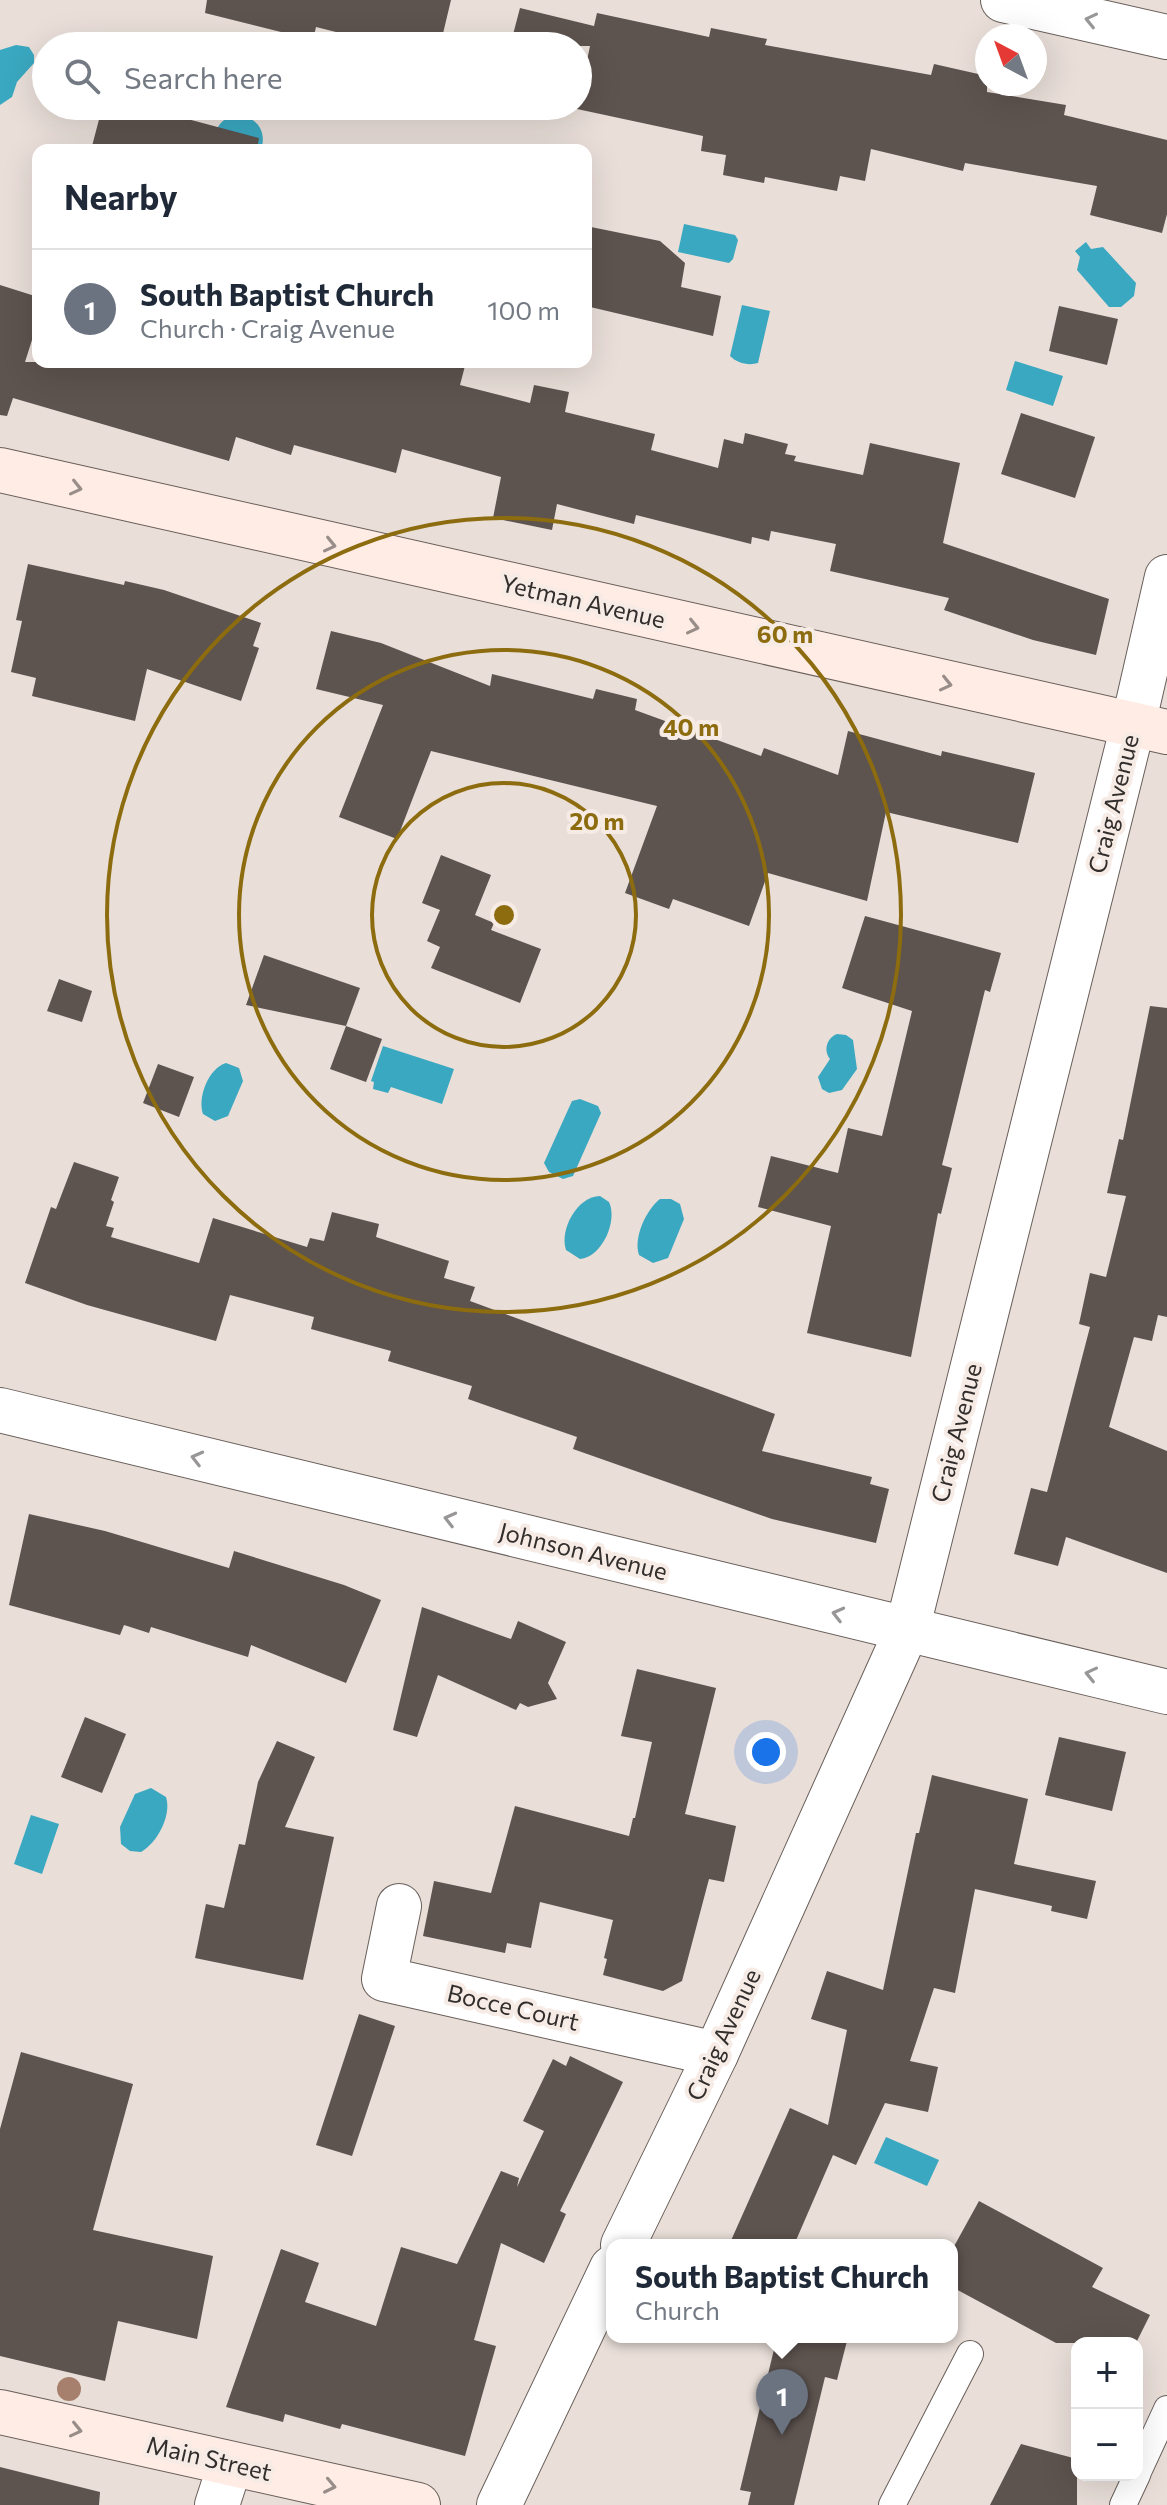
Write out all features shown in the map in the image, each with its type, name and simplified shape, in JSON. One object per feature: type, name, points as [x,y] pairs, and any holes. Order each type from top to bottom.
[{"type":"street","points":[[1003,0],[1167,37]]},
{"type":"street","name":"Yetman Avenue","points":[[0,470],[1150,729]]},
{"type":"street","name":"Craig Avenue","points":[[626,2239],[716,2054],[907,1630],[1150,729],[1167,577]]},
{"type":"street","name":"Johnson Avenue","points":[[0,1410],[1167,1692]]},
{"type":"street","name":"Bocce Court","points":[[399,1906],[384,1979],[716,2054]]},
{"type":"street","points":[[499,2505],[606,2281]]},
{"type":"street","name":"Main Street","points":[[0,2412],[224,2485],[418,2505]]},
{"type":"lane","points":[[892,2505],[970,2354]]},
{"type":"lane","points":[[1143,2461],[1167,2409]]},
{"type":"lane","points":[[1123,2505],[1134,2481]]},
{"type":"water","points":[[16,45],[29,47],[32,65],[17,82],[12,97],[0,105],[0,50]]},
{"type":"water","points":[[253,120],[261,129],[262,144],[215,144],[217,129],[223,121]]},
{"type":"water","points":[[684,224],[735,235],[738,240],[733,259],[729,263],[678,252]]},
{"type":"water","points":[[1086,242],[1091,249],[1103,247],[1136,283],[1134,296],[1121,307],[1109,307],[1077,270],[1080,257],[1075,251]]},
{"type":"water","points":[[742,305],[770,311],[758,363],[743,363],[730,356]]},
{"type":"water","points":[[1015,361],[1063,376],[1053,406],[1006,390]]},
{"type":"water","points":[[837,1034],[853,1040],[857,1069],[842,1090],[829,1093],[822,1089],[818,1077],[830,1059],[827,1052],[829,1041]]},
{"type":"water","points":[[383,1046],[454,1069],[442,1104],[391,1087],[388,1093],[373,1089],[374,1082],[371,1081]]},
{"type":"water","points":[[226,1063],[239,1068],[243,1081],[228,1116],[215,1121],[203,1114],[203,1092],[214,1071]]},
{"type":"water","points":[[580,1099],[598,1106],[601,1113],[573,1176],[563,1179],[549,1172],[544,1163],[572,1101]]},
{"type":"water","points":[[600,1196],[609,1202],[610,1228],[595,1252],[580,1259],[566,1250],[565,1233],[572,1215],[584,1201]]},
{"type":"water","points":[[660,1199],[671,1199],[680,1204],[684,1219],[668,1258],[653,1263],[639,1255],[638,1241],[646,1217]]},
{"type":"water","points":[[151,1788],[166,1797],[165,1820],[147,1848],[141,1852],[130,1851],[121,1844],[120,1827],[135,1794]]},
{"type":"water","points":[[31,1815],[59,1824],[42,1874],[14,1864]]},
{"type":"water","points":[[886,2137],[939,2160],[927,2186],[874,2163]]},
{"type":"building","points":[[207,0],[451,0],[443,32],[336,32],[316,27],[315,32],[281,32],[205,13]]},
{"type":"building","points":[[520,8],[594,26],[597,13],[709,37],[711,28],[767,39],[765,45],[931,75],[934,64],[975,73],[975,96],[1011,96],[1066,105],[1064,115],[1167,140],[1167,214],[1162,233],[1090,215],[1097,186],[965,163],[963,171],[871,149],[865,181],[840,176],[837,191],[765,177],[764,183],[723,175],[726,155],[701,151],[703,136],[592,112],[592,32],[514,32]]},
{"type":"building","points":[[99,120],[191,120],[259,138],[258,144],[93,144]]},
{"type":"building","points":[[592,227],[660,241],[685,263],[681,287],[721,296],[713,336],[592,307]]},
{"type":"building","points":[[0,285],[32,295],[32,340],[25,362],[32,362],[32,368],[464,368],[460,385],[530,403],[534,385],[569,392],[565,412],[655,434],[651,450],[718,468],[724,439],[743,444],[745,433],[788,444],[785,454],[796,456],[794,461],[863,475],[870,443],[960,463],[943,543],[1109,599],[1096,655],[1033,640],[944,610],[949,598],[830,571],[836,544],[771,531],[769,541],[752,537],[751,544],[636,515],[634,524],[557,504],[552,530],[493,518],[501,477],[402,449],[396,473],[294,445],[291,455],[236,437],[229,461],[13,398],[7,416],[0,415]]},
{"type":"building","points":[[1059,306],[1118,319],[1107,365],[1049,351]]},
{"type":"building","points":[[1021,413],[1095,437],[1075,498],[1001,474]]},
{"type":"building","points":[[28,564],[124,585],[125,581],[164,590],[261,623],[253,646],[259,648],[241,701],[147,669],[135,721],[32,696],[36,678],[11,672],[22,621],[16,620]]},
{"type":"building","points":[[331,631],[381,643],[490,686],[492,674],[593,699],[596,689],[637,699],[635,710],[761,756],[764,748],[838,775],[848,731],[941,756],[942,751],[1035,773],[1018,843],[886,812],[867,901],[768,873],[749,926],[673,899],[669,909],[625,893],[657,806],[431,751],[397,839],[339,817],[383,705],[316,689]]},
{"type":"building","points":[[441,855],[491,875],[475,915],[494,923],[491,930],[541,949],[520,1003],[431,968],[440,947],[427,941],[440,910],[422,903]]},
{"type":"building","points":[[865,916],[1001,953],[990,992],[985,990],[942,1165],[952,1168],[941,1214],[938,1213],[911,1357],[807,1333],[831,1226],[758,1207],[771,1156],[838,1173],[848,1128],[882,1136],[912,1011],[842,988]]},
{"type":"building","points":[[264,955],[360,988],[346,1026],[246,1005]]},
{"type":"building","points":[[59,979],[92,991],[82,1022],[47,1011]]},
{"type":"building","points":[[1150,1006],[1167,1008],[1167,1317],[1158,1315],[1152,1341],[1134,1337],[1109,1427],[1167,1451],[1167,1573],[1066,1537],[1058,1566],[1014,1554],[1031,1488],[1047,1492],[1090,1327],[1079,1324],[1090,1273],[1106,1277],[1126,1196],[1107,1193],[1119,1139],[1123,1140]]},
{"type":"building","points":[[346,1026],[382,1039],[366,1082],[330,1069]]},
{"type":"building","points":[[158,1064],[194,1077],[179,1117],[143,1103]]},
{"type":"building","points":[[74,1162],[119,1177],[106,1226],[114,1228],[111,1237],[199,1263],[213,1218],[307,1247],[310,1238],[324,1241],[332,1212],[379,1224],[376,1237],[449,1261],[444,1278],[475,1287],[470,1301],[775,1414],[762,1451],[872,1477],[870,1484],[889,1489],[876,1543],[772,1519],[573,1449],[577,1437],[468,1399],[472,1386],[388,1361],[391,1351],[311,1329],[314,1317],[230,1295],[216,1341],[87,1305],[25,1283],[51,1207],[56,1209]]},
{"type":"building","points":[[29,1514],[105,1531],[229,1568],[234,1551],[344,1585],[381,1600],[346,1683],[251,1645],[248,1657],[151,1627],[149,1633],[124,1625],[120,1635],[9,1605]]},
{"type":"building","points":[[422,1607],[511,1639],[518,1621],[566,1642],[548,1683],[557,1699],[528,1707],[520,1703],[516,1710],[438,1675],[417,1737],[393,1730]]},
{"type":"building","points":[[637,1669],[716,1688],[685,1814],[736,1826],[724,1882],[709,1879],[682,1981],[663,1991],[603,1975],[613,1920],[540,1902],[531,1948],[507,1943],[505,1953],[423,1936],[434,1881],[491,1893],[515,1806],[629,1836],[652,1742],[621,1736]]},
{"type":"building","points":[[85,1717],[126,1734],[102,1793],[61,1777]]},
{"type":"building","points":[[1059,1737],[1126,1752],[1112,1811],[1045,1795]]},
{"type":"building","points":[[277,1741],[315,1757],[285,1827],[334,1837],[303,1980],[195,1958],[206,1904],[224,1908],[239,1844],[245,1845],[258,1782]]},
{"type":"building","points":[[932,1775],[1028,1799],[1014,1864],[1096,1881],[1087,1919],[1051,1911],[1052,1906],[975,1889],[955,1993],[934,1988],[910,2061],[938,2067],[928,2112],[885,2103],[856,2165],[833,2155],[797,2239],[732,2239],[790,2108],[828,2125],[847,2030],[811,2019],[827,1971],[883,1990],[916,1833],[919,1833]]},
{"type":"building","points":[[359,2014],[395,2026],[352,2156],[316,2145]]},
{"type":"building","points":[[21,2052],[133,2084],[93,2230],[213,2256],[197,2339],[118,2321],[105,2381],[0,2356],[0,2129]]},
{"type":"building","points":[[570,2056],[623,2082],[560,2211],[566,2214],[544,2263],[501,2243],[474,2340],[496,2346],[465,2456],[342,2424],[340,2429],[285,2414],[283,2422],[226,2407],[281,2249],[319,2263],[305,2302],[376,2326],[401,2247],[457,2264],[501,2171],[519,2178],[517,2187],[544,2131],[523,2121],[553,2059],[566,2066]]},
{"type":"building","points":[[979,2201],[1103,2268],[1092,2287],[1150,2315],[1139,2337],[1071,2337],[1071,2343],[1056,2343],[958,2290],[958,2239]]},
{"type":"building","points":[[776,2343],[846,2343],[837,2380],[825,2377],[794,2505],[748,2505],[751,2492],[740,2490]]},
{"type":"building","points":[[1021,2444],[1071,2457],[1071,2481],[1077,2481],[1077,2505],[990,2505]]},
{"type":"building","points":[[0,2467],[100,2492],[99,2505],[0,2505]]},
{"type":"place","name":"South Baptist Church","points":[[782,2435]]}]
